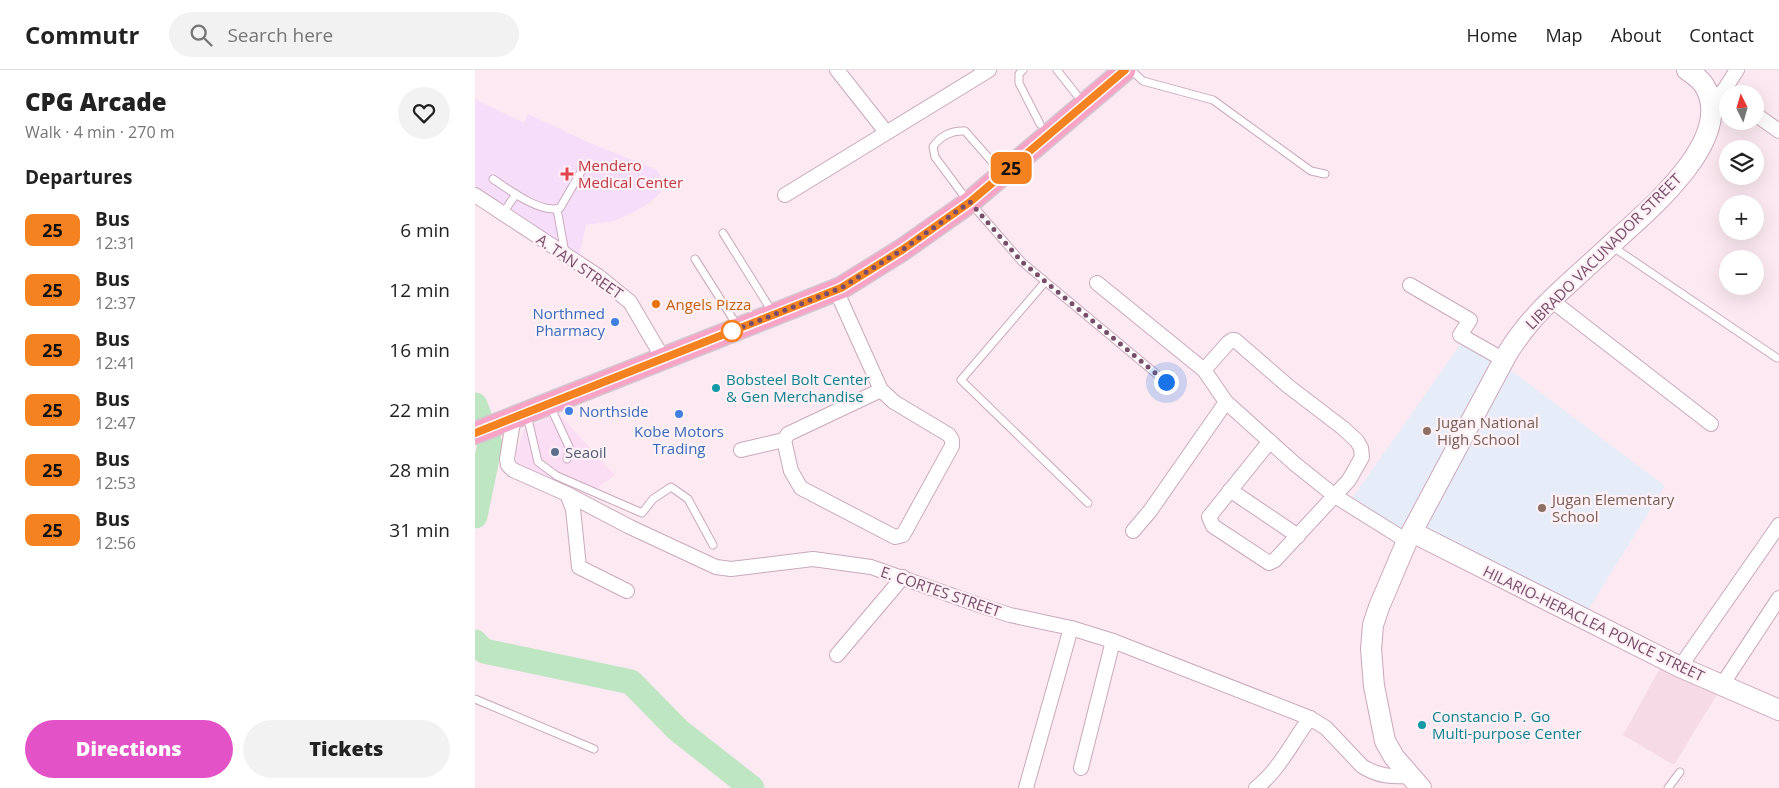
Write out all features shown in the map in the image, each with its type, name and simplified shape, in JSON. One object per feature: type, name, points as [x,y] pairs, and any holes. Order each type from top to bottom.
[{"type":"main road","points":[[481,425],[520,414],[548,403],[733,318],[854,268],[929,218],[965,197],[995,164],[1105,70]]},
{"type":"main road","points":[[481,425],[659,353],[836,290],[902,250],[965,197],[1125,70]]},
{"type":"street","points":[[837,70],[886,132]]},
{"type":"street","points":[[785,195],[989,70]]},
{"type":"street","name":"LIBRADO VACUNADOR STREET","points":[[1687,70],[1719,95]]},
{"type":"street","points":[[1728,85],[1737,70]]},
{"type":"street","name":"LIBRADO VACUNADOR STREET","points":[[1402,782],[1385,741],[1374,686],[1371,650],[1373,625],[1379,607],[1410,536],[1519,335],[1551,300],[1654,205],[1693,161],[1707,134],[1710,119],[1719,100]]},
{"type":"street","points":[[1764,120],[1779,131]]},
{"type":"street","name":"A. TAN STREET","points":[[475,194],[598,276],[630,302],[659,353]]},
{"type":"street","points":[[1097,283],[1204,370],[1226,402],[1295,464],[1335,496],[1410,536]]},
{"type":"street","points":[[1410,285],[1470,320],[1461,335],[1504,360]]},
{"type":"street","points":[[784,440],[791,471],[801,488],[895,537],[903,535],[952,446],[952,440],[949,435],[894,402],[881,390],[836,290]]},
{"type":"street","points":[[1551,300],[1711,424]]},
{"type":"street","points":[[1204,370],[1228,343],[1235,340],[1288,386],[1343,428],[1357,441],[1361,448],[1362,457],[1349,480],[1275,560],[1269,563],[1213,526],[1209,517],[1270,442]]},
{"type":"street","points":[[741,450],[784,440],[788,434],[881,390]]},
{"type":"street","points":[[1133,530],[1149,511],[1226,402]]},
{"type":"street","name":"E. CORTES STREET","points":[[520,414],[508,453],[508,465],[513,470],[567,494],[630,527],[716,567],[731,569],[813,559],[871,567],[986,608],[1071,628],[1113,642],[1310,718],[1326,728],[1362,766],[1402,782]]},
{"type":"street","points":[[1231,490],[1298,536]]},
{"type":"street","points":[[567,494],[573,509],[579,567],[627,591]]},
{"type":"street","points":[[1679,667],[1779,525]]},
{"type":"street","name":"HILARIO-HERACLEA PONCE STREET","points":[[1410,536],[1679,667],[1779,710]]},
{"type":"street","points":[[837,655],[903,577]]},
{"type":"street","points":[[1722,685],[1779,598]]},
{"type":"street","points":[[1026,788],[1071,628]]},
{"type":"street","points":[[1081,768],[1113,642]]},
{"type":"street","points":[[1256,788],[1279,765],[1310,718]]},
{"type":"lane","points":[[1023,70],[1019,74],[1019,83],[1041,124]]},
{"type":"lane","points":[[1057,70],[1076,94]]},
{"type":"lane","points":[[1131,70],[1143,82],[1213,100],[1311,170],[1325,174]]},
{"type":"lane","points":[[995,164],[965,132],[956,131],[937,141],[933,147],[935,156],[965,197],[1022,262],[1166,382]]},
{"type":"lane","points":[[493,179],[516,194],[547,210],[557,209],[582,170]]},
{"type":"lane","points":[[503,213],[516,194]]},
{"type":"lane","points":[[557,209],[566,255]]},
{"type":"lane","points":[[723,233],[769,304]]},
{"type":"lane","points":[[1611,245],[1777,358]]},
{"type":"lane","points":[[695,259],[733,318]]},
{"type":"lane","points":[[1045,282],[961,380],[1087,503]]},
{"type":"lane","points":[[548,403],[570,449],[567,458]]},
{"type":"lane","points":[[520,414],[539,462],[557,476],[642,513],[653,499],[671,487],[688,499],[713,545]]},
{"type":"lane","points":[[544,465],[553,466]]},
{"type":"lane","points":[[475,699],[594,749]]},
{"type":"lane","points":[[1668,788],[1680,772]]},
{"type":"shaded area","name":"Mendero Medical Center","points":[[475,99],[524,123],[528,114],[590,143],[657,170],[662,179],[661,192],[649,203],[614,221],[586,225],[579,255],[475,185]]},
{"type":"shaded area","name":"Jugan National High School","points":[[1462,342],[1491,361],[1400,531],[1351,500]]},
{"type":"shaded area","name":"Jugan Elementary School","points":[[1505,366],[1665,486],[1586,613],[1420,530]]},
{"type":"shaded area","points":[[558,413],[615,475],[588,495],[518,468],[516,454],[524,429]]},
{"type":"shaded area","points":[[1663,663],[1719,691],[1674,765],[1623,735]]},
{"type":"waterway","points":[[475,405],[490,444],[475,516]]},
{"type":"waterway","points":[[475,642],[484,651],[631,682],[678,730],[752,788]]},
{"type":"bus line","name":"25","points":[[475,433],[841,288],[902,250],[970,202],[1125,70]]},
{"type":"place","name":"Mendero Medical Center","points":[[567,174]]},
{"type":"place","name":"Angels Pizza","points":[[656,304]]},
{"type":"place","name":"Northmed Pharmacy","points":[[615,322]]},
{"type":"place","name":"Bobsteel Bolt Center & Gen Merchandise","points":[[716,388]]},
{"type":"place","name":"Northside","points":[[569,411]]},
{"type":"place","name":"Kobe Motors Trading","points":[[679,414]]},
{"type":"place","name":"Jugan National High School","points":[[1427,431]]},
{"type":"place","name":"Seaoil","points":[[555,452]]},
{"type":"place","name":"Jugan Elementary School","points":[[1542,508]]},
{"type":"place","name":"Constancio P. Go Multi-purpose Center","points":[[1422,725]]},
{"type":"route","points":[[732,331],[725,334],[841,288],[902,250],[970,202],[1022,262],[1166,382]]}]
